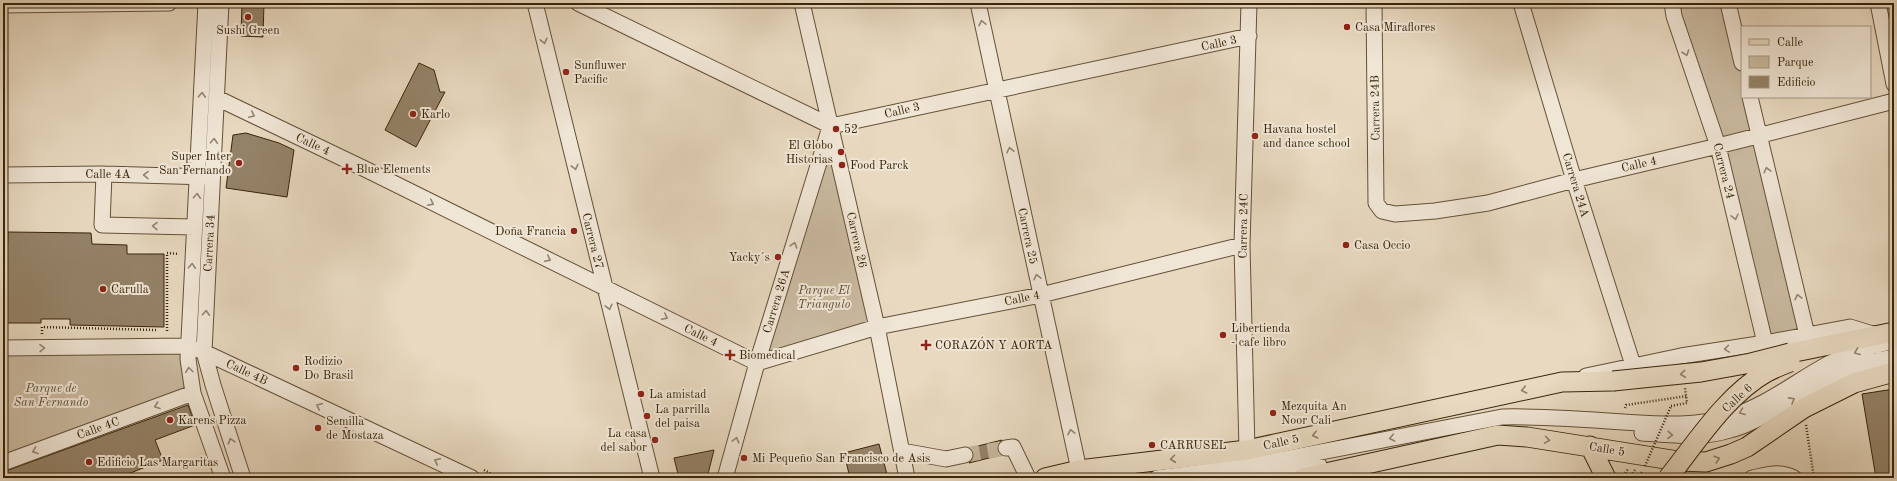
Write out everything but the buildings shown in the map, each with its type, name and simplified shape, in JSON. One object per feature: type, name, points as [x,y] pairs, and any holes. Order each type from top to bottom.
[{"type":"main road","name":"Calle 6","points":[[1668,478],[1726,405],[1742,390],[1767,372],[1792,357],[1828,344],[1888,336]]},
{"type":"main road","name":"Calle 5","points":[[1045,478],[1079,470],[1247,450],[1562,382],[1613,381],[1700,372],[1792,357]]},
{"type":"main road","name":"Calle 5","points":[[1304,478],[1493,436],[1516,435],[1678,461],[1706,462],[1747,447],[1804,408],[1854,383],[1894,372]]},
{"type":"main road","points":[[1590,446],[1606,478]]},
{"type":"street","points":[[3,5],[169,3]]},
{"type":"street","name":"Carrera 34","points":[[206,3],[204,352],[212,386],[243,478]]},
{"type":"street","points":[[212,3],[221,3]]},
{"type":"street","name":"Carrera 34","points":[[221,3],[217,98],[205,176],[194,227],[188,346],[189,374],[193,393],[223,478]]},
{"type":"street","name":"Carrera 27","points":[[535,3],[652,478]]},
{"type":"street","points":[[578,3],[831,126]]},
{"type":"street","name":"Carrera 26","points":[[802,3],[877,327],[907,478]]},
{"type":"street","name":"Carrera 25","points":[[978,3],[1079,470]]},
{"type":"street","name":"Carrera 24C","points":[[1247,450],[1242,245],[1249,3]]},
{"type":"street","name":"Carrera 24B","points":[[1374,3],[1376,202],[1382,211]]},
{"type":"street","name":"Carrera 24A","points":[[1521,3],[1574,180],[1633,366]]},
{"type":"street","name":"Carrera 24","points":[[1672,3],[1674,16],[1718,146],[1765,343]]},
{"type":"street","points":[[1728,3],[1741,59]]},
{"type":"street","points":[[1878,3],[1894,84]]},
{"type":"street","name":"Calle 3","points":[[831,126],[996,89],[1249,36]]},
{"type":"street","name":"Calle 4","points":[[217,98],[604,286],[757,363],[877,327],[1041,295],[1242,245]]},
{"type":"street","points":[[1750,98],[1807,334]]},
{"type":"street","name":"Calle 4","points":[[1382,211],[1395,214],[1435,211],[1488,203],[1574,180],[1718,146],[1894,101]]},
{"type":"street","name":"Carrera 26A","points":[[726,478],[757,363],[831,126]]},
{"type":"street","points":[[104,174],[102,224],[194,227]]},
{"type":"street","name":"Calle 4A","points":[[3,175],[104,174],[205,176]]},
{"type":"street","name":"Calle 5","points":[[1562,382],[1681,356],[1765,343],[1850,327],[1888,336]]},
{"type":"street","points":[[1157,478],[1248,466],[1502,417],[1535,416],[1672,424],[1704,423],[1730,417],[1748,410],[1775,397],[1831,363],[1888,336]]},
{"type":"street","name":"Calle 4B","points":[[3,348],[188,346],[204,352],[472,478]]},
{"type":"street","points":[[1260,478],[1502,425],[1535,424],[1672,435],[1706,436],[1731,430],[1753,421],[1840,374],[1863,365],[1894,357]]},
{"type":"street","name":"Calle 4C","points":[[3,463],[193,393]]},
{"type":"street","points":[[1006,448],[1013,447],[1028,478]]},
{"type":"street","points":[[902,451],[946,459],[965,455]]},
{"type":"street","points":[[1752,478],[1777,472],[1787,474],[1794,478]]},
{"type":"path","points":[[42,327],[167,331],[167,253]]},
{"type":"path","points":[[1656,400],[1686,396]]},
{"type":"path","points":[[1638,478],[1644,468],[1671,406],[1687,403]]},
{"type":"path","points":[[1804,408],[1814,478]]},
{"type":"green space","points":[[1672,3],[1728,3],[1741,59],[1741,98],[1750,98],[1807,335],[1765,343]]},
{"type":"green space","name":"Parque El Triangulo","points":[[831,126],[877,327],[757,363]]},
{"type":"green space","name":"Parque de San Fernando","points":[[188,346],[193,393],[3,463],[3,348]]},
{"type":"tunnel","points":[[965,455],[1006,448]]},
{"type":"place","name":"Sushi Green","points":[[248,17]]},
{"type":"place","name":"Casa Miraflores","points":[[1347,27]]},
{"type":"place","name":"Sunfluwer Pacific","points":[[566,72]]},
{"type":"place","name":"Karlo","points":[[413,114]]},
{"type":"place","name":"52","points":[[836,129]]},
{"type":"place","name":"Havana hostel and dance school","points":[[1255,136]]},
{"type":"place","name":"El Globo Historias","points":[[841,152]]},
{"type":"place","name":"Super Inter San Fernando","points":[[239,163]]},
{"type":"place","name":"Food Parck","points":[[842,165]]},
{"type":"place","name":"Blue Elements","points":[[347,169]]},
{"type":"place","name":"Doña Francia","points":[[574,231]]},
{"type":"place","name":"Casa Occio","points":[[1346,245]]},
{"type":"place","name":"Yacky´s","points":[[778,257]]},
{"type":"place","name":"Carulla","points":[[103,289]]},
{"type":"place","name":"Libertienda - cafe libro","points":[[1223,335]]},
{"type":"place","name":"CORAZÓN Y AORTA","points":[[926,345]]},
{"type":"place","name":"Biomedical","points":[[730,355]]},
{"type":"place","name":"Rodizio Do Brasil","points":[[296,368]]},
{"type":"place","name":"La amistad","points":[[641,394]]},
{"type":"place","name":"Mezquita An Noor Cali","points":[[1273,413]]},
{"type":"place","name":"La parrilla del paisa","points":[[647,416]]},
{"type":"place","name":"Karens Pizza","points":[[170,420]]},
{"type":"place","name":"Semilla de Mostaza","points":[[318,428]]},
{"type":"place","name":"La casa del sabor","points":[[655,440]]},
{"type":"place","name":"CARRUSEL","points":[[1152,445]]},
{"type":"place","name":"Mi Pequeño San Francisco de Asis","points":[[744,458]]},
{"type":"place","name":"Edificio Las Margaritas","points":[[89,462]]}]
